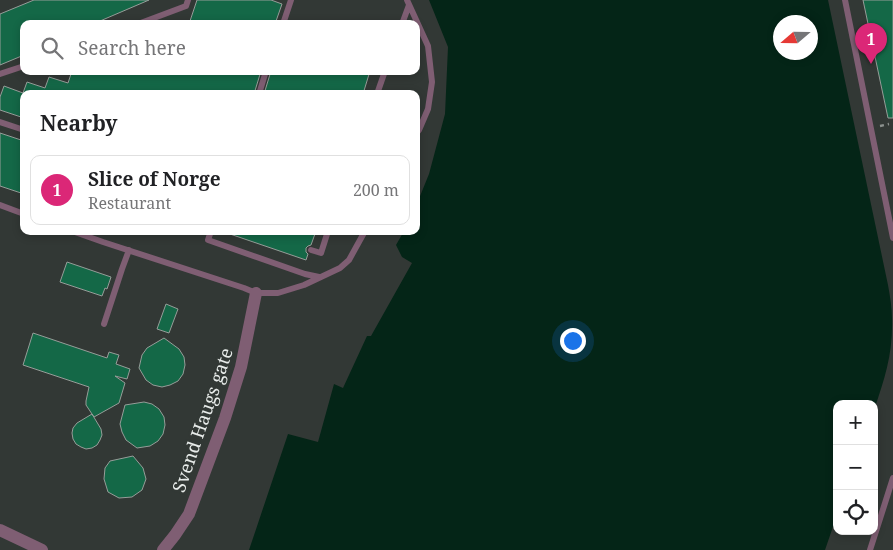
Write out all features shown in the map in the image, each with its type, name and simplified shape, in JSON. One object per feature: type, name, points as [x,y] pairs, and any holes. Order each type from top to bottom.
[{"type":"street","name":"Svend Haugs gate","points":[[163,550],[188,514],[225,418],[241,367],[256,293]]},
{"type":"street","points":[[0,530],[42,550]]},
{"type":"lane","points":[[149,20],[186,6],[188,0]]},
{"type":"lane","points":[[284,20],[291,0]]},
{"type":"lane","points":[[845,0],[893,238]]},
{"type":"lane","points":[[403,20],[408,3]]},
{"type":"lane","points":[[408,3],[416,20]]},
{"type":"lane","points":[[420,29],[428,46],[432,82],[428,109],[420,126]]},
{"type":"lane","points":[[0,74],[20,67]]},
{"type":"lane","points":[[260,90],[265,75]]},
{"type":"lane","points":[[378,90],[384,75]]},
{"type":"lane","points":[[0,122],[20,129]]},
{"type":"lane","points":[[0,205],[20,212]]},
{"type":"lane","points":[[84,235],[256,293],[278,293],[304,285],[340,268],[349,260],[363,235]]},
{"type":"lane","points":[[210,235],[208,240],[320,278]]},
{"type":"lane","points":[[311,250],[320,253],[327,235]]},
{"type":"lane","points":[[104,324],[129,250]]},
{"type":"lane","points":[[870,550],[893,478]]},
{"type":"shaded area","points":[[429,0],[828,0],[888,285],[892,311],[892,331],[887,365],[877,400],[833,400],[833,527],[825,550],[249,550],[288,434],[318,442],[334,384],[343,388],[367,336],[371,336],[412,263],[402,257],[396,245],[402,235],[420,235],[420,196],[429,174],[445,114],[448,47]]},
{"type":"building","points":[[34,0],[149,0],[102,20],[20,20],[20,57],[0,65],[0,14]]},
{"type":"building","points":[[197,0],[271,0],[282,4],[276,20],[190,20]]},
{"type":"building","points":[[863,0],[893,0],[893,118],[888,118]]},
{"type":"building","points":[[71,75],[260,75],[255,90],[24,90],[27,82],[45,88],[49,77],[68,83]]},
{"type":"building","points":[[270,75],[369,75],[364,90],[265,90]]},
{"type":"building","points":[[4,86],[20,92],[20,117],[0,110],[0,97]]},
{"type":"building","points":[[0,133],[20,140],[20,193],[0,186]]},
{"type":"building","points":[[233,235],[315,235],[311,245],[306,248],[308,254],[306,260]]},
{"type":"building","points":[[67,262],[111,277],[107,289],[105,288],[102,296],[60,282]]},
{"type":"building","points":[[166,304],[178,309],[169,333],[157,329]]},
{"type":"building","points":[[33,333],[107,358],[109,352],[119,355],[116,364],[130,369],[127,379],[115,376],[125,383],[119,403],[94,417],[86,405],[89,387],[23,365]]},
{"type":"building","points":[[164,338],[179,349],[184,357],[185,365],[183,374],[178,381],[162,387],[153,385],[146,380],[139,368],[142,355],[147,348]]},
{"type":"building","points":[[144,402],[152,404],[159,409],[164,417],[165,425],[163,434],[158,441],[150,446],[137,448],[126,440],[120,424],[125,405]]},
{"type":"building","points":[[92,414],[101,429],[102,435],[97,445],[86,449],[76,444],[72,433],[77,423]]},
{"type":"building","points":[[133,456],[143,468],[146,479],[142,490],[132,497],[119,498],[108,492],[104,479],[105,468],[110,461]]},
{"type":"place","name":"Slice of Norge","points":[[871,64]]}]
